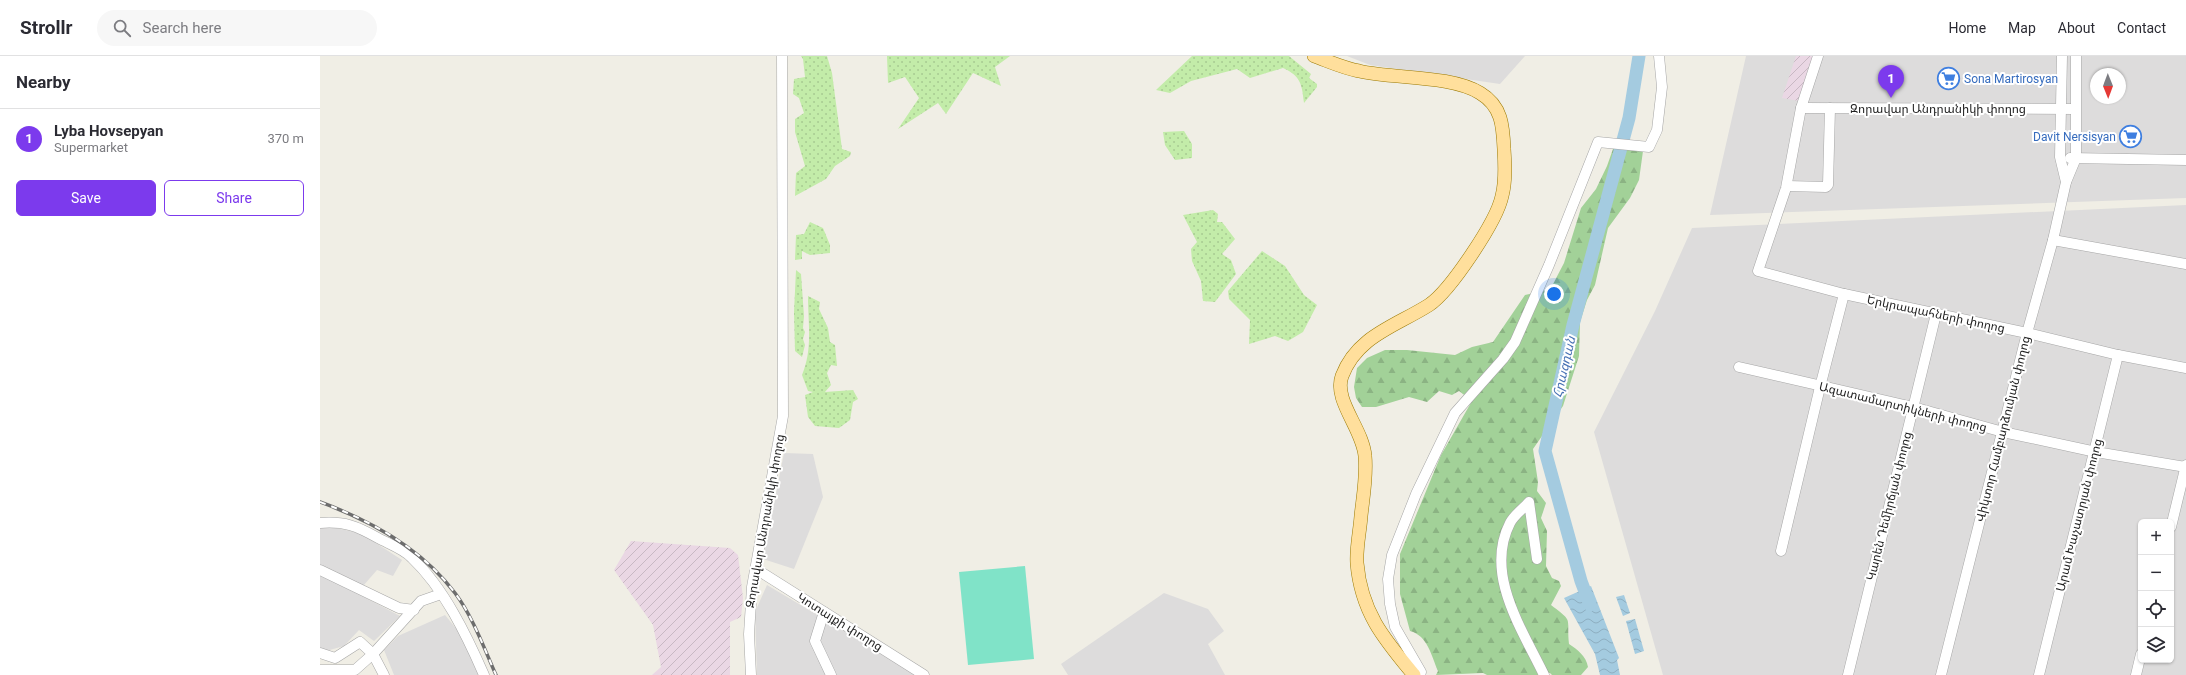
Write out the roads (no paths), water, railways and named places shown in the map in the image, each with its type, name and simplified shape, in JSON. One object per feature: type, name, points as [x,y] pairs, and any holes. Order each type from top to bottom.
[{"type":"main road","points":[[1314,56],[1358,71],[1464,85],[1481,93],[1494,104],[1502,122],[1505,170],[1502,196],[1494,218],[1445,291],[1431,304],[1376,334],[1360,348],[1347,366],[1340,384],[1340,390],[1344,403],[1362,439],[1366,457],[1357,561],[1364,599],[1370,617],[1390,647],[1414,675]]},
{"type":"street","name":"Զորավար Անդրանիկի փողոց","points":[[752,675],[749,618],[752,587],[783,416],[782,56]]},
{"type":"street","points":[[1420,675],[1421,672],[1395,627],[1390,604],[1388,579],[1392,555],[1416,494],[1456,413],[1515,342],[1549,265],[1598,142],[1649,146],[1657,130],[1661,94],[1659,56]]},
{"type":"street","points":[[1818,56],[1802,108],[1787,186],[1812,188],[1826,187],[1828,185],[1830,108]]},
{"type":"street","points":[[2062,56],[2060,157],[2066,182]]},
{"type":"street","points":[[2076,56],[2076,158]]},
{"type":"street","name":"Զորավար Անդրանիկի փողոց","points":[[1802,108],[2075,109]]},
{"type":"street","points":[[2060,157],[2186,160]]},
{"type":"street","name":"Վիկտոր Համբարձումյան փողոց","points":[[1941,675],[2027,333],[2053,240],[2066,182],[2076,158]]},
{"type":"street","name":"Երկրապահների փողոց","points":[[1787,186],[1758,271],[1844,294],[2027,333],[2118,355],[2186,368]]},
{"type":"street","points":[[2053,240],[2186,264]]},
{"type":"street","points":[[1781,551],[1820,386],[1844,294]]},
{"type":"street","name":"Կարեն Դեմիրճյան փողոց","points":[[1848,675],[1936,314]]},
{"type":"street","name":"Արամ Խաչատրյան փողոց","points":[[2039,675],[2096,452],[2118,355]]},
{"type":"street","name":"Ազատամարտիկների փողոց","points":[[1739,367],[1913,407],[2003,432],[2096,452],[2186,466]]},
{"type":"street","points":[[2173,519],[2186,466]]},
{"type":"street","points":[[1537,559],[1528,502],[1510,522],[1500,554],[1507,597],[1544,675]]},
{"type":"street","points":[[320,523],[345,523],[365,531],[412,557],[441,594],[468,638],[484,675]]},
{"type":"street","name":"Կոտայքի փողոց","points":[[756,569],[924,675]]},
{"type":"street","points":[[320,570],[399,608],[414,610]]},
{"type":"street","points":[[320,670],[355,670],[373,654],[421,601],[441,594]]},
{"type":"street","points":[[824,612],[815,642],[831,675]]},
{"type":"street","points":[[320,653],[335,658],[360,642],[373,654],[384,675]]},
{"type":"street","points":[[2136,675],[2139,663]]},
{"type":"water","points":[[1591,586],[1619,658],[1617,660],[1620,675],[1600,675],[1595,654],[1564,598]]},
{"type":"water","points":[[1624,595],[1630,613],[1623,616],[1616,597]]},
{"type":"water","points":[[1635,619],[1644,651],[1635,654],[1626,621]]},
{"type":"waterway","name":"Հրազդան","points":[[1590,605],[1581,581],[1545,451],[1573,325],[1629,118],[1639,56]]},
{"type":"railway","points":[[320,502],[377,527],[411,549],[427,562],[442,577],[461,602],[478,633],[496,675]]},
{"type":"place","name":"Sona Martirosyan","points":[[1948,79]]},
{"type":"place","name":"Lyba Hovsepyan","points":[[1891,98]]},
{"type":"place","name":"Davit Nersisyan","points":[[2131,137]]}]
